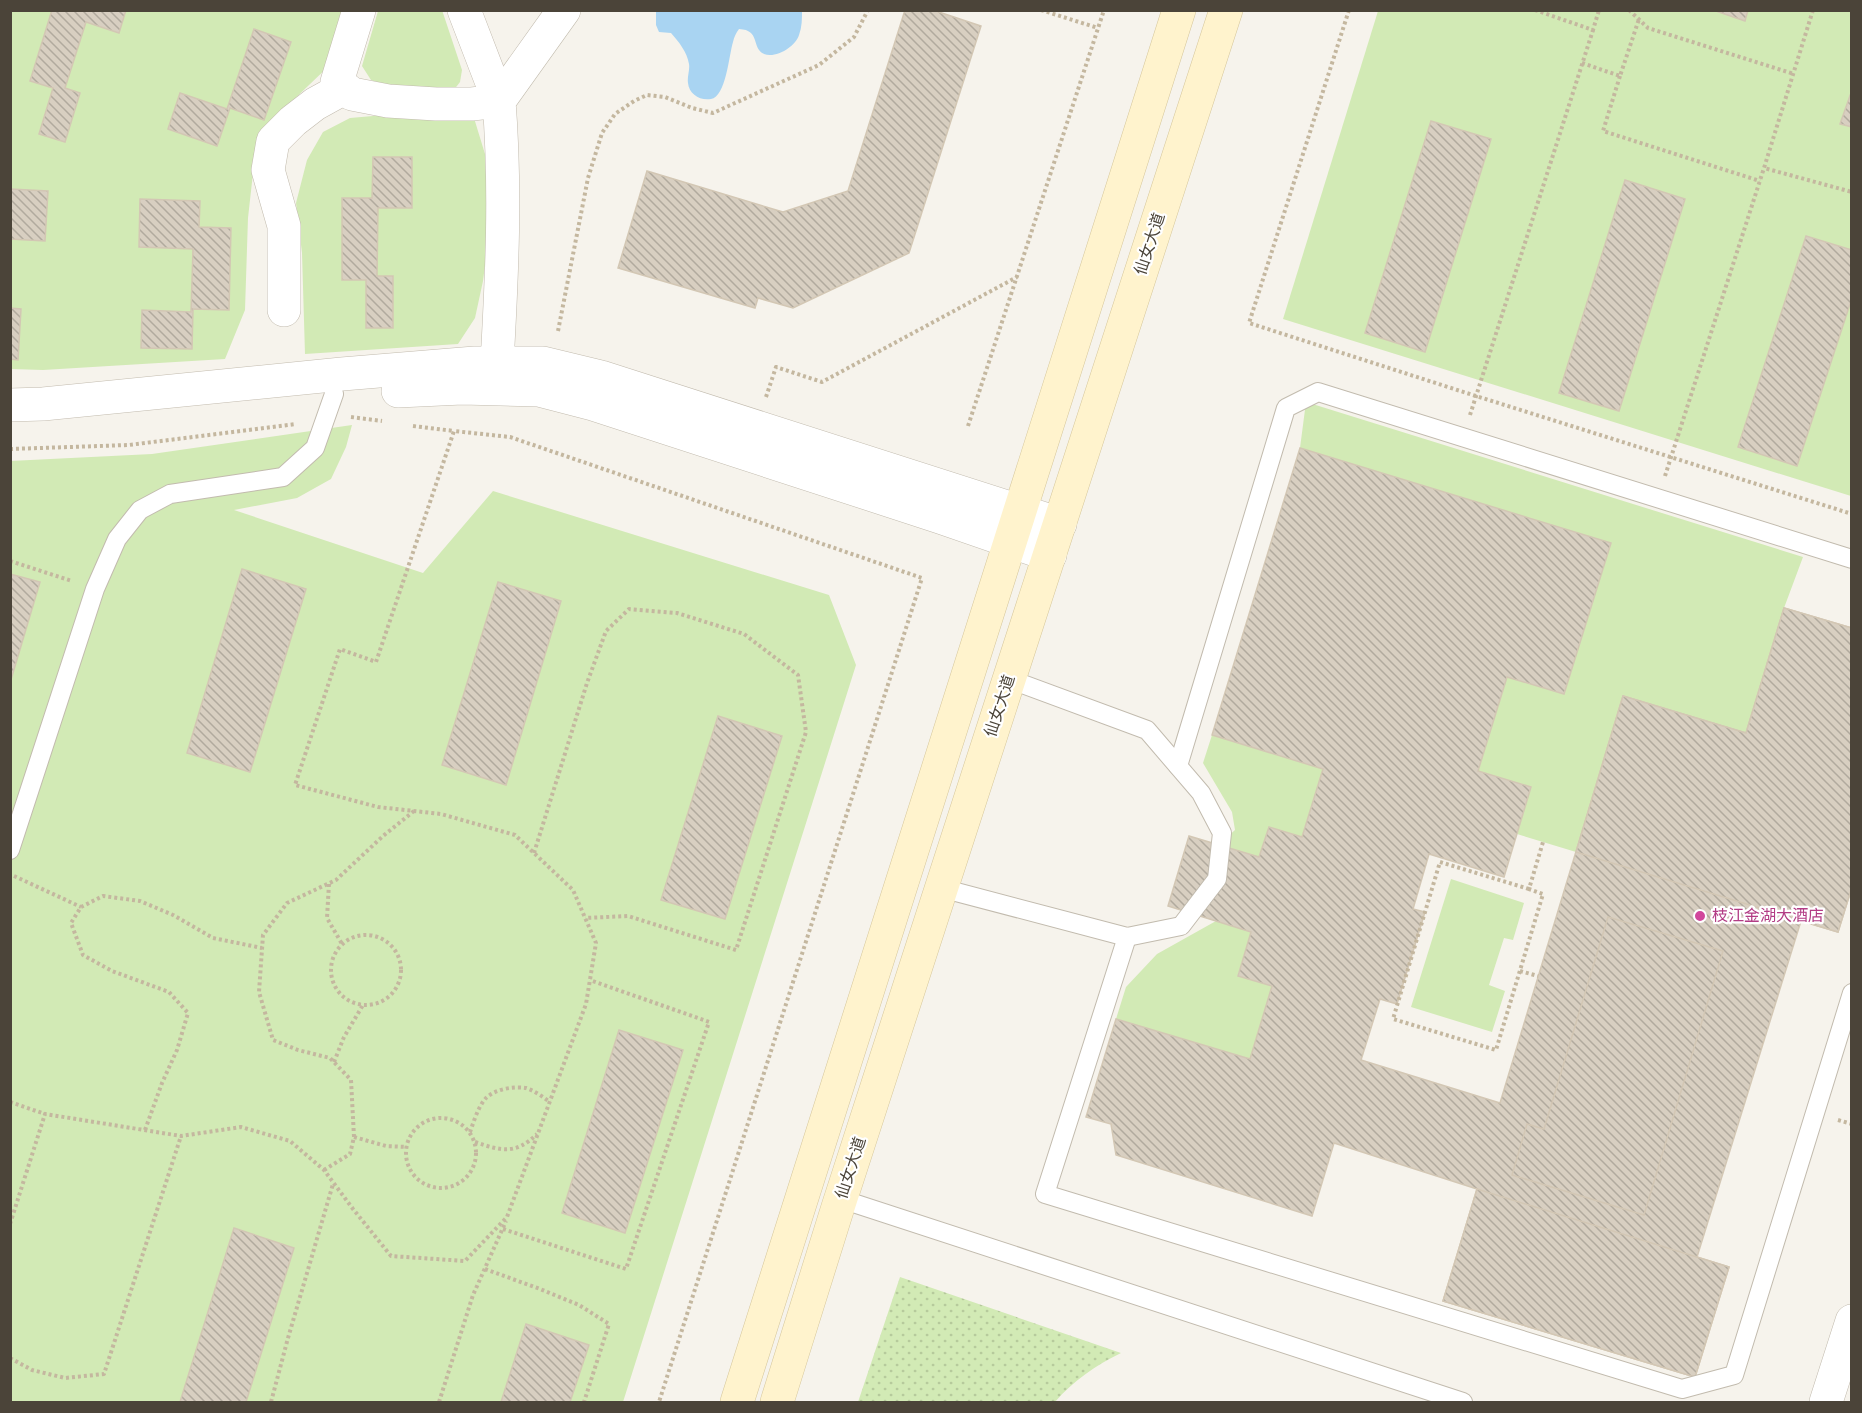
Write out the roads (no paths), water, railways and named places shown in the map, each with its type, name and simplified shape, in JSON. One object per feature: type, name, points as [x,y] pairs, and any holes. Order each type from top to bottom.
[{"type":"main road","points":[[737,1402],[1179,10]]},
{"type":"main road","name":"仙女大道","points":[[777,1402],[1226,10]]},
{"type":"street","points":[[359,10],[337,82],[344,88],[352,93],[388,101],[448,104],[499,101]]},
{"type":"street","points":[[464,10],[499,101],[504,211],[496,363]]},
{"type":"street","points":[[499,101],[564,10]]},
{"type":"street","points":[[284,310],[284,226],[268,170],[273,141],[315,104],[344,88]]},
{"type":"street","points":[[10,405],[54,403],[476,363],[543,363],[601,376],[1016,527],[1050,555]]},
{"type":"street","points":[[10,424],[342,405],[462,388],[539,390],[1016,527],[1060,524]]},
{"type":"street","points":[[1826,1402],[1851,1321]]},
{"type":"lane","points":[[1178,766],[1286,408],[1318,392],[1851,559]]},
{"type":"lane","points":[[10,850],[95,589],[117,539],[141,510],[170,494],[282,477],[315,448],[342,405]]},
{"type":"lane","points":[[941,888],[1127,937],[1181,926],[1217,879],[1222,833],[1201,793],[1147,730],[1009,679]]},
{"type":"lane","points":[[1127,937],[1044,1194],[1682,1389],[1734,1375],[1851,993]]},
{"type":"lane","points":[[841,1198],[1463,1402]]},
{"type":"water","points":[[656,10],[802,11],[802,23],[794,43],[774,55],[764,54],[758,48],[750,32],[739,29],[734,38],[720,91],[716,97],[703,99],[690,90],[689,66],[680,44],[671,33],[659,32],[656,25]]},
{"type":"place","name":"枝江金湖大酒店","points":[[1700,916]]}]
